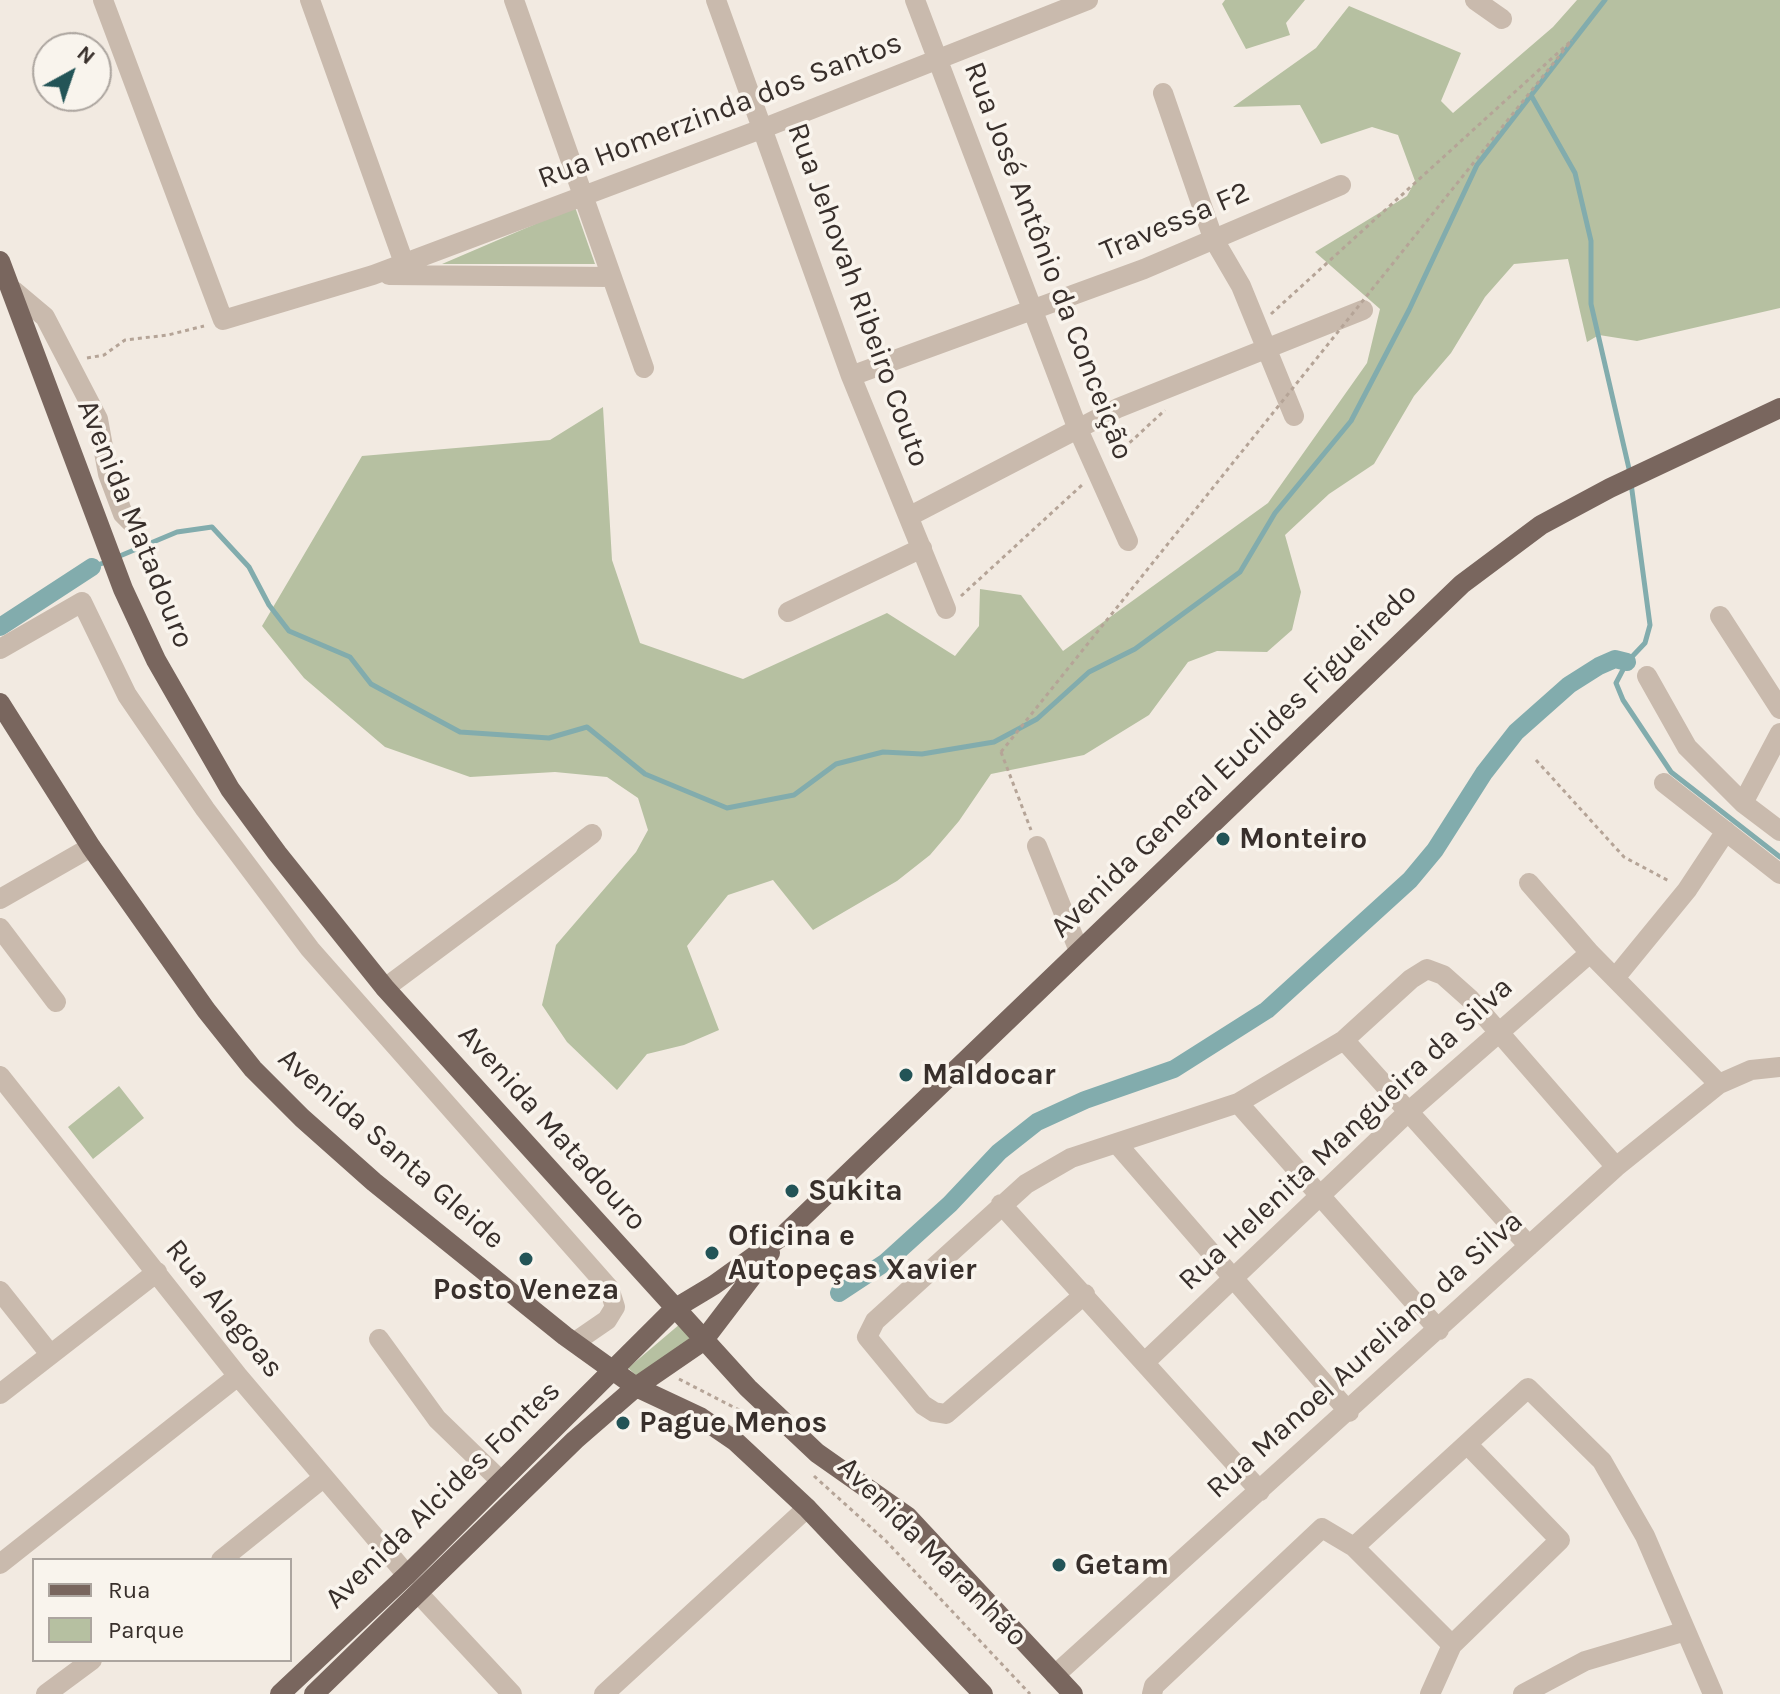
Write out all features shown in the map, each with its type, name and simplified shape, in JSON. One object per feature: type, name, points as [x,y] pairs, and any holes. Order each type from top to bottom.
[{"type":"main road","name":"Avenida Matadouro","points":[[0,261],[14,291],[123,589],[179,704],[230,789],[385,988],[703,1341]]},
{"type":"main road","name":"Avenida General Euclides Figueiredo","points":[[674,1309],[714,1285],[785,1234],[1462,584],[1541,525],[1610,488],[1780,408]]},
{"type":"main road","name":"Avenida Santa Gleide","points":[[0,703],[91,847],[206,1010],[272,1089],[374,1182],[613,1371],[636,1387],[717,1427],[807,1508],[983,1694]]},
{"type":"main road","name":"Avenida General Euclides Figueiredo","points":[[661,1370],[703,1341],[785,1234]]},
{"type":"main road","name":"Avenida Alcides Fontes","points":[[280,1694],[407,1575],[674,1309]]},
{"type":"main road","name":"Avenida Maranhão","points":[[703,1341],[817,1453],[908,1517],[1073,1694]]},
{"type":"main road","name":"Avenida Alcides Fontes","points":[[320,1692],[575,1440],[636,1387],[661,1370]]},
{"type":"street","points":[[103,0],[223,320]]},
{"type":"street","points":[[310,0],[404,263]]},
{"type":"street","points":[[514,0],[644,368]]},
{"type":"street","name":"Rua Jehovah Ribeiro Couto","points":[[716,0],[851,376],[946,609]]},
{"type":"street","name":"Rua José Antônio da Conceição","points":[[915,0],[1077,427],[1128,541]]},
{"type":"street","name":"Rua Homerzinda dos Santos","points":[[223,320],[373,275],[764,128],[1088,0]]},
{"type":"street","points":[[1475,0],[1502,19]]},
{"type":"street","points":[[1163,93],[1213,238],[1241,286],[1294,416]]},
{"type":"street","name":"Travessa F2","points":[[851,376],[1102,285],[1341,185]]},
{"type":"street","name":"Rua Homerzinda dos Santos","points":[[373,275],[471,273],[611,277]]},
{"type":"street","points":[[14,291],[45,317],[63,358],[98,419],[108,474],[123,514],[134,525]]},
{"type":"street","points":[[910,516],[1118,408],[1363,310]]},
{"type":"street","points":[[788,612],[922,548]]},
{"type":"street","points":[[0,649],[82,602],[127,695],[205,809],[310,949],[609,1288],[615,1307],[607,1320],[575,1342]]},
{"type":"street","points":[[1720,616],[1780,709]]},
{"type":"street","points":[[1647,676],[1687,747],[1743,803],[1780,831]]},
{"type":"street","points":[[1743,803],[1780,733]]},
{"type":"street","points":[[1664,783],[1780,874]]},
{"type":"street","points":[[1615,978],[1687,890],[1726,831]]},
{"type":"street","points":[[385,988],[592,834]]},
{"type":"street","points":[[1037,846],[1079,951]]},
{"type":"street","points":[[0,899],[91,847]]},
{"type":"street","points":[[1529,883],[1590,953],[1719,1084]]},
{"type":"street","points":[[0,928],[56,1002]]},
{"type":"street","name":"Rua Helenita Mangueira da Silva","points":[[1145,1362],[1320,1199],[1407,1113],[1590,953]]},
{"type":"street","points":[[1085,1294],[950,1412],[940,1414],[923,1405],[870,1344],[867,1332],[875,1321],[1026,1184],[1071,1158],[1238,1103],[1344,1040],[1411,979],[1427,969],[1455,984],[1616,1167]]},
{"type":"street","points":[[1344,1040],[1529,1246]]},
{"type":"street","name":"Rua Manoel Aureliano da Silva","points":[[1055,1675],[1616,1167],[1719,1084],[1751,1070],[1780,1067]]},
{"type":"street","name":"Rua Alagoas","points":[[0,1076],[238,1376],[407,1575]]},
{"type":"street","points":[[1238,1103],[1439,1330]]},
{"type":"street","points":[[1118,1145],[1349,1412]]},
{"type":"street","points":[[1001,1204],[1260,1491]]},
{"type":"street","points":[[0,1394],[157,1272]]},
{"type":"street","points":[[0,1291],[50,1354]]},
{"type":"street","points":[[379,1339],[437,1419],[501,1481]]},
{"type":"street","points":[[0,1564],[238,1376]]},
{"type":"street","points":[[1354,1547],[1528,1388],[1602,1461],[1645,1536],[1713,1694]]},
{"type":"street","points":[[1430,1694],[1452,1645],[1560,1540],[1467,1444]]},
{"type":"street","points":[[223,1558],[323,1478]]},
{"type":"street","points":[[604,1694],[807,1508]]},
{"type":"street","points":[[1152,1694],[1154,1686],[1322,1528],[1354,1547],[1452,1645]]},
{"type":"street","points":[[418,1593],[512,1694]]},
{"type":"street","points":[[1523,1694],[1585,1661],[1686,1631]]},
{"type":"street","points":[[46,1694],[89,1662]]},
{"type":"path","points":[[1037,846],[1001,752],[1572,40]]},
{"type":"path","points":[[63,358],[99,357],[125,340],[181,333],[223,320]]},
{"type":"path","points":[[1536,760],[1624,857],[1687,890]]},
{"type":"path","points":[[661,1370],[742,1410],[753,1420]]},
{"type":"path","name":"Avenida Maranhão","points":[[808,1471],[886,1541],[1030,1694]]},
{"type":"green space","points":[[1225,0],[1305,0],[1286,23],[1290,35],[1246,49],[1222,4]]},
{"type":"green space","points":[[1577,0],[1780,0],[1780,308],[1637,341],[1599,335],[1587,342],[1568,259],[1514,264],[1485,297],[1451,353],[1414,396],[1374,464],[1329,494],[1285,535],[1301,592],[1292,630],[1267,652],[1217,651],[1188,662],[1149,715],[1084,755],[991,774],[959,821],[930,855],[897,881],[813,930],[773,880],[728,895],[687,946],[719,1030],[684,1045],[647,1054],[617,1090],[567,1042],[542,1005],[556,945],[636,852],[648,830],[638,798],[607,777],[555,772],[470,777],[385,747],[304,678],[262,626],[362,456],[550,440],[603,407],[612,560],[640,643],[743,679],[887,613],[955,656],[979,626],[980,589],[1021,595],[1063,651],[1268,503],[1367,363],[1380,309],[1315,252],[1407,196],[1415,181],[1398,135],[1372,127],[1321,144],[1300,105],[1233,107],[1316,48],[1349,6],[1461,53],[1441,101],[1453,113],[1553,27]]},
{"type":"green space","points":[[575,207],[595,264],[442,264]]},
{"type":"green space","points":[[119,1086],[144,1118],[93,1159],[68,1127]]},
{"type":"green space","points":[[680,1324],[693,1338],[638,1377],[628,1368]]},
{"type":"waterway","points":[[115,558],[177,532],[212,527],[249,567],[269,605],[289,631],[350,657],[371,684],[460,732],[549,738],[587,727],[645,774],[727,808],[794,795],[836,764],[883,752],[922,754],[994,742],[1037,719],[1089,672],[1135,649],[1240,572],[1275,513],[1351,421],[1409,310],[1477,165],[1605,0]]},
{"type":"waterway","points":[[1532,97],[1575,173],[1591,241],[1591,304],[1630,473]]},
{"type":"waterway","points":[[1631,483],[1650,625],[1645,643],[1627,662],[1616,683],[1623,700],[1671,772],[1780,857]]},
{"type":"waterway","points":[[92,567],[106,562]]},
{"type":"waterway","points":[[0,627],[92,567]]},
{"type":"waterway","points":[[839,1293],[886,1262],[950,1204],[999,1152],[1037,1122],[1085,1100],[1174,1069],[1267,1010],[1410,880],[1435,850],[1484,773],[1516,732],[1569,685],[1599,666],[1615,659],[1627,662]]},
{"type":"place","name":"Monteiro","points":[[1223,839]]},
{"type":"place","name":"Maldocar","points":[[906,1075]]},
{"type":"place","name":"Sukita","points":[[792,1191]]},
{"type":"place","name":"Oficina e Autopeças Xavier","points":[[712,1253]]},
{"type":"place","name":"Posto Veneza","points":[[526,1259]]},
{"type":"place","name":"Pague Menos","points":[[623,1423]]},
{"type":"place","name":"Getam","points":[[1059,1565]]}]
